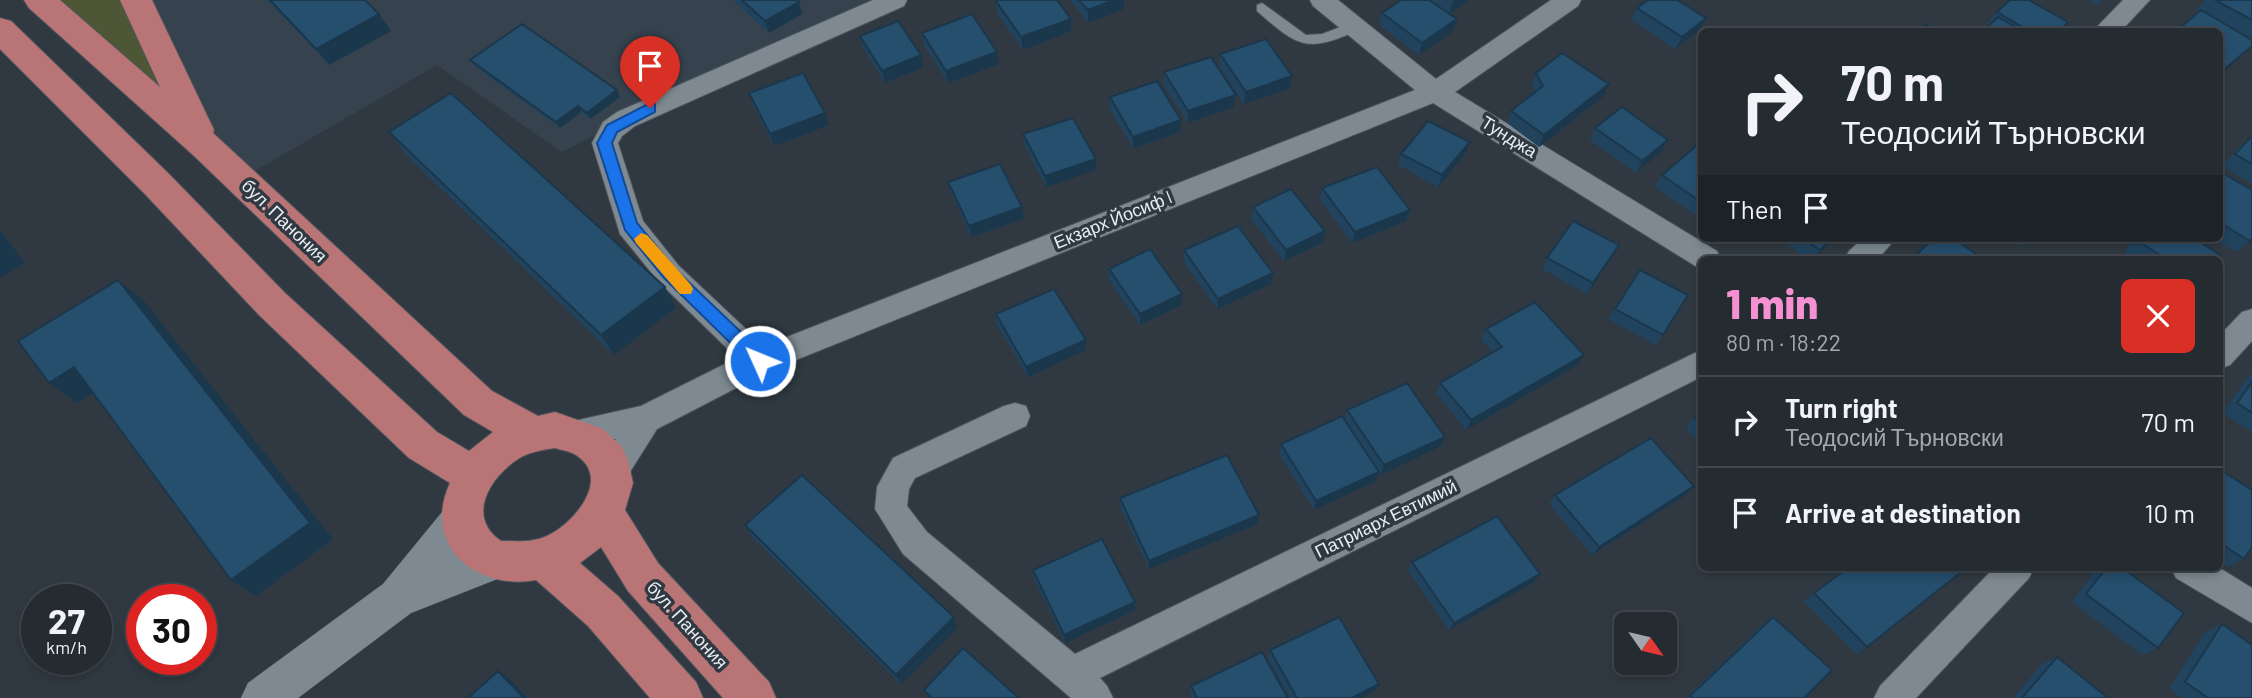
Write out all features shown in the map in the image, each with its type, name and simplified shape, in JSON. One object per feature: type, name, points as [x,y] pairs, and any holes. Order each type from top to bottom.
[{"type":"main road","name":"бул. Панония","points":[[40,0],[204,145],[478,402],[533,433]]},
{"type":"main road","points":[[136,0],[204,145]]},
{"type":"main road","points":[[0,29],[282,314],[423,445],[474,476]]},
{"type":"main road","points":[[576,433],[555,430],[533,433],[510,443],[489,457],[474,476],[464,497],[461,519],[467,536],[479,550],[496,560],[519,563],[544,559],[568,548],[589,532],[608,493]]},
{"type":"main road","name":"бул. Панония","points":[[576,433],[593,442],[605,456],[608,493],[643,577],[753,698]]},
{"type":"main road","points":[[544,559],[603,611],[680,698]]},
{"type":"street","points":[[760,361],[669,274],[630,226],[605,143],[612,129],[626,119],[895,0]]},
{"type":"street","name":"Тунджа","points":[[1322,0],[1435,92],[1702,256]]},
{"type":"street","name":"Екзарх Йосиф I","points":[[576,433],[646,419],[760,361],[1435,92],[1569,0]]},
{"type":"street","points":[[2108,28],[2138,0]]},
{"type":"street","points":[[1862,256],[1878,242]]},
{"type":"street","points":[[2223,352],[2252,321]]},
{"type":"street","name":"Патриарх Евтимий","points":[[1072,674],[1698,364]]},
{"type":"street","points":[[1015,416],[904,468],[892,487],[891,509],[915,543],[1072,674],[1095,698]]},
{"type":"street","points":[[608,493],[646,419]]},
{"type":"street","points":[[396,600],[461,519]]},
{"type":"street","points":[[263,698],[396,600],[496,560]]},
{"type":"street","points":[[1892,698],[2013,571]]},
{"type":"street","points":[[2194,571],[2252,607]]},
{"type":"lane","points":[[1262,8],[1300,40],[1325,40],[1354,27]]},
{"type":"shaded area","points":[[136,0],[895,0],[626,119],[562,152],[437,65],[241,179],[204,145]]},
{"type":"green space","points":[[40,0],[136,0],[204,145]]},
{"type":"building","points":[[270,0],[365,0],[379,14],[316,49]]},
{"type":"building","points":[[742,0],[797,0],[799,2],[765,21]]},
{"type":"building","points":[[997,0],[1057,0],[1071,19],[1021,37]]},
{"type":"building","points":[[1079,0],[1114,0],[1088,10]]},
{"type":"building","points":[[1401,0],[1429,0],[1457,19],[1422,43],[1382,13]]},
{"type":"building","points":[[1648,0],[1677,0],[1706,18],[1682,37],[1637,8]]},
{"type":"building","points":[[2010,0],[2029,0],[2068,22],[2062,28],[2024,28],[1997,12]]},
{"type":"building","points":[[2215,0],[2252,0],[2252,20]]},
{"type":"building","points":[[2201,10],[2252,40],[2252,46],[2223,70],[2223,28],[2180,28]]},
{"type":"building","points":[[972,14],[997,52],[946,71],[922,33]]},
{"type":"building","points":[[1998,17],[2017,28],[1986,28]]},
{"type":"building","points":[[898,21],[921,55],[882,71],[860,36]]},
{"type":"building","points":[[522,24],[617,90],[587,113],[578,106],[556,122],[470,60]]},
{"type":"building","points":[[1266,39],[1292,76],[1246,92],[1220,54]]},
{"type":"building","points":[[1562,53],[1609,84],[1544,135],[1511,111],[1543,86],[1536,73]]},
{"type":"building","points":[[1211,57],[1236,95],[1188,111],[1164,72]]},
{"type":"building","points":[[803,73],[825,113],[770,134],[749,93]]},
{"type":"building","points":[[1157,81],[1181,120],[1133,137],[1110,97]]},
{"type":"building","points":[[451,93],[665,287],[601,335],[389,132]]},
{"type":"building","points":[[1622,107],[1668,140],[1642,161],[1595,128]]},
{"type":"building","points":[[1073,118],[1096,159],[1045,176],[1023,134]]},
{"type":"building","points":[[1428,121],[1470,142],[1442,175],[1401,154]]},
{"type":"building","points":[[2252,136],[2252,164],[2235,154]]},
{"type":"building","points":[[1698,145],[1698,200],[1662,175]]},
{"type":"building","points":[[1000,164],[1022,207],[969,226],[948,182]]},
{"type":"building","points":[[1377,167],[1410,210],[1355,232],[1322,188]]},
{"type":"building","points":[[2223,175],[2252,190],[2250,241],[2223,224]]},
{"type":"building","points":[[1291,189],[1325,231],[1286,250],[1253,207]]},
{"type":"building","points":[[1573,221],[1619,245],[1593,283],[1547,258]]},
{"type":"building","points":[[1238,226],[1273,273],[1218,299],[1184,250]]},
{"type":"building","points":[[1809,242],[1828,242],[1820,250]]},
{"type":"building","points":[[1930,242],[1958,242],[1979,256],[1919,256],[1917,254]]},
{"type":"building","points":[[2140,242],[2200,242],[2219,254],[2217,256],[2161,256]]},
{"type":"building","points":[[1150,249],[1182,294],[1140,314],[1109,269]]},
{"type":"building","points":[[1640,270],[1688,295],[1663,335],[1615,309]]},
{"type":"building","points":[[118,280],[310,523],[231,580],[74,367],[49,383],[18,341]]},
{"type":"building","points":[[1054,289],[1086,340],[1026,367],[996,314]]},
{"type":"building","points":[[1535,302],[1584,355],[1471,420],[1440,383],[1502,347],[1486,329]]},
{"type":"building","points":[[2252,382],[2252,413],[2237,403]]},
{"type":"building","points":[[1407,383],[1445,437],[1384,465],[1347,410]]},
{"type":"building","points":[[1342,416],[1379,472],[1316,501],[1281,444]]},
{"type":"building","points":[[1651,438],[1694,486],[1599,547],[1555,495]]},
{"type":"building","points":[[1227,455],[1259,515],[1149,561],[1120,498]]},
{"type":"building","points":[[2223,472],[2252,490],[2252,547],[2244,559],[2223,545]]},
{"type":"building","points":[[802,475],[954,617],[896,675],[745,525]]},
{"type":"building","points":[[1497,516],[1540,574],[1454,623],[1412,562]]},
{"type":"building","points":[[1102,539],[1135,602],[1064,635],[1033,570]]},
{"type":"building","points":[[1844,571],[1961,572],[1867,647],[1814,593]]},
{"type":"building","points":[[2104,571],[2126,571],[2184,613],[2158,648],[2086,594]]},
{"type":"building","points":[[1339,617],[1379,684],[1352,698],[1297,698],[1270,650]]},
{"type":"building","points":[[1773,617],[1832,670],[1804,698],[1690,696]]},
{"type":"building","points":[[2222,624],[2252,645],[2252,698],[2208,698],[2185,682]]},
{"type":"building","points":[[963,648],[1019,698],[932,698],[924,690]]},
{"type":"building","points":[[1262,652],[1288,698],[1197,698],[1191,686]]},
{"type":"building","points":[[2057,657],[2108,698],[2022,698]]},
{"type":"building","points":[[498,671],[524,698],[468,698]]},
{"type":"slow traffic","points":[[641,239],[669,274],[686,289]]},
{"type":"route","points":[[650,108],[612,129],[605,143],[630,226],[669,274],[760,361]]}]
